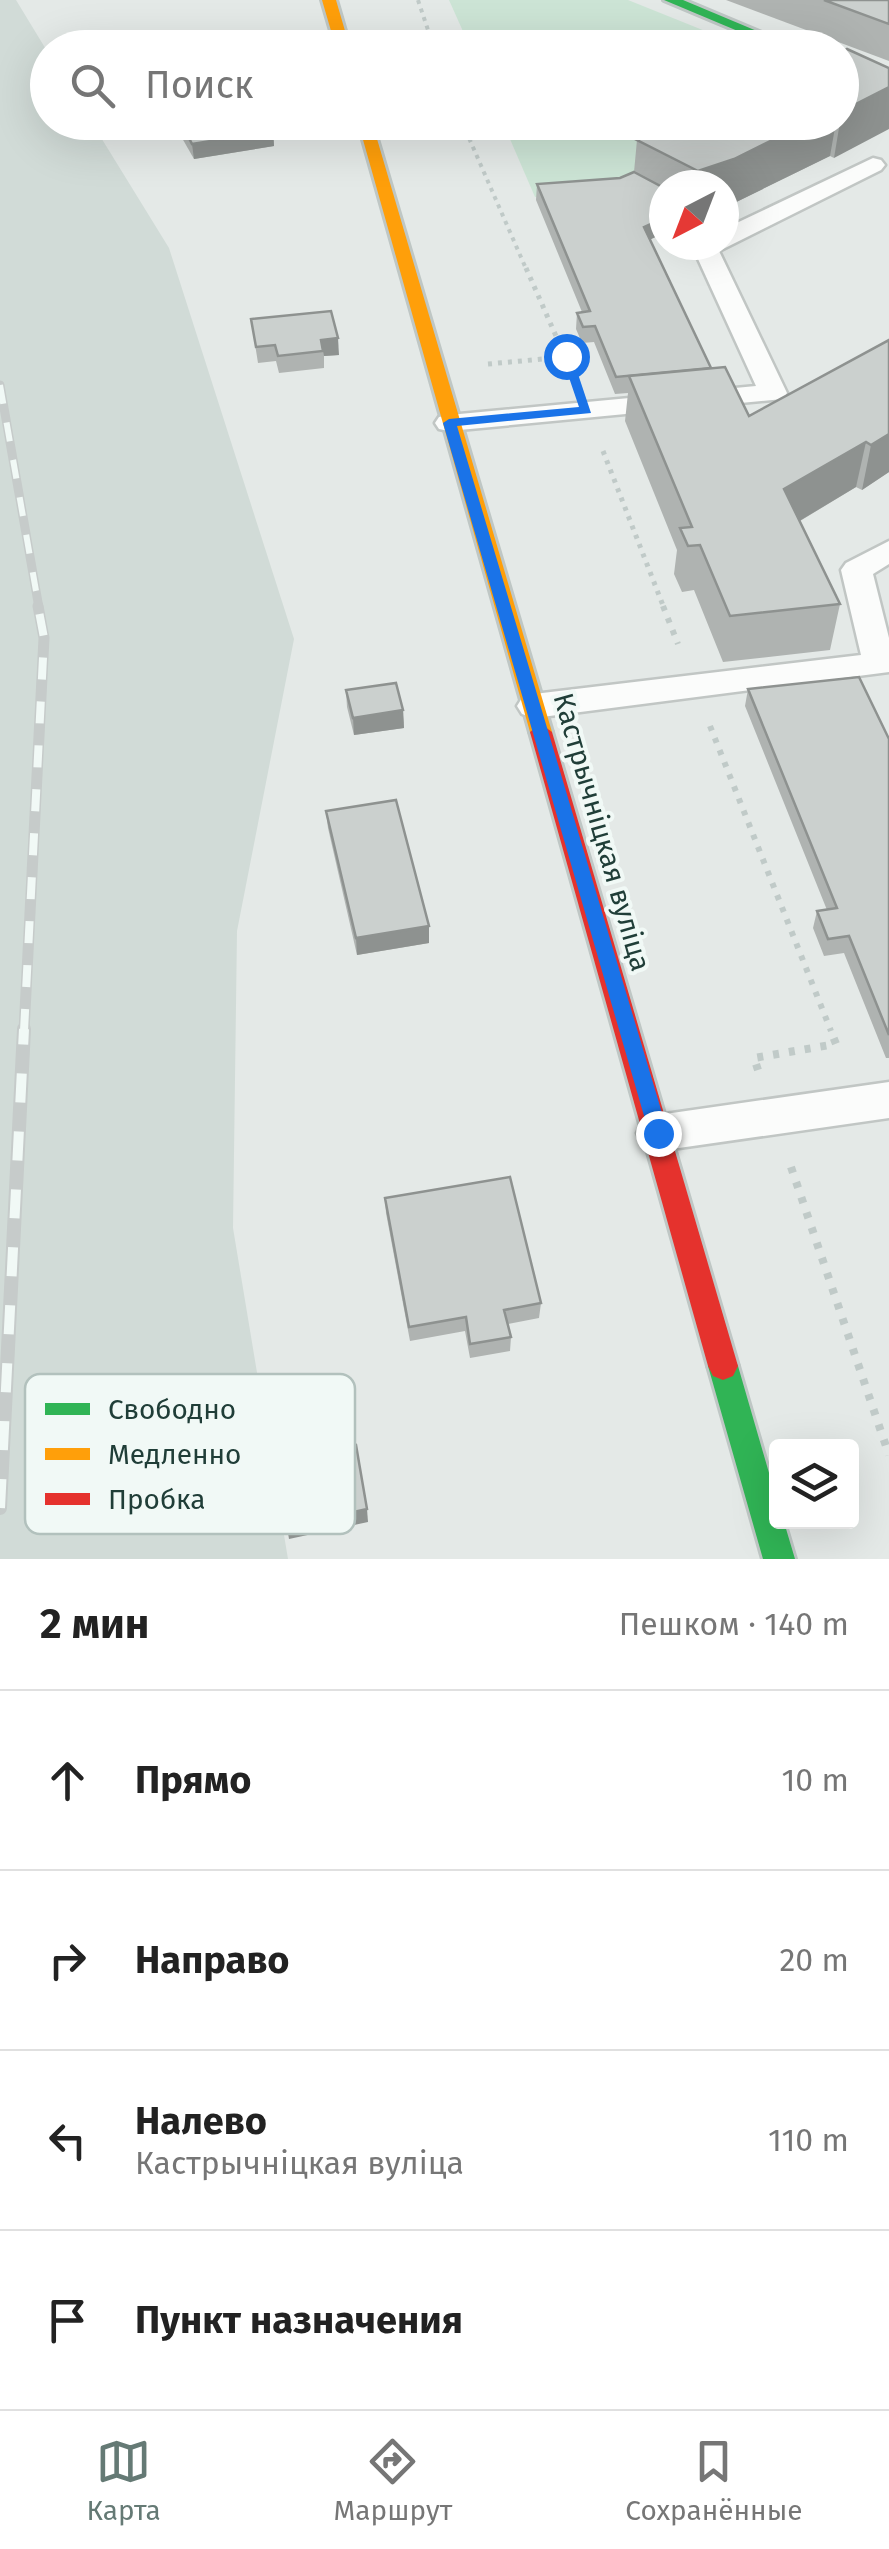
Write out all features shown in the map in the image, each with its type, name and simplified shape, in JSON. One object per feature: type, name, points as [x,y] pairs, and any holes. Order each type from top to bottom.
[{"type":"main road","points":[[329,0],[338,30]]},
{"type":"main road","points":[[671,0],[746,30]]},
{"type":"main road","name":"Кастрычніцкая вуліца","points":[[369,140],[779,1559]]},
{"type":"lane","points":[[739,231],[873,165]]},
{"type":"lane","points":[[449,423],[772,393],[711,260]]},
{"type":"lane","points":[[534,706],[879,664],[857,570],[889,551]]},
{"type":"lane","points":[[658,1133],[889,1100]]},
{"type":"path","points":[[418,0],[428,30]]},
{"type":"path","points":[[470,140],[587,410],[836,1044],[754,1058],[889,1454]]},
{"type":"shaded area","points":[[0,0],[16,0],[34,30],[30,30],[30,140],[102,140],[169,248],[294,639],[237,931],[233,1228],[257,1374],[25,1374],[25,1534],[284,1534],[288,1559],[0,1559]]},
{"type":"green space","points":[[449,0],[628,0],[703,30],[462,30]]},
{"type":"green space","points":[[510,140],[731,140],[663,170],[649,170],[649,176],[617,190],[535,197]]},
{"type":"building","points":[[824,0],[889,0],[889,24]]},
{"type":"building","points":[[859,54],[889,68],[889,87],[859,102]]},
{"type":"building","points":[[637,140],[773,140],[734,159],[696,170]]},
{"type":"building","points":[[634,172],[649,180],[649,225],[644,227],[649,238],[649,260],[660,260],[711,368],[616,377],[595,326],[583,327],[577,313],[590,311],[537,184],[620,178]]},
{"type":"building","points":[[331,311],[338,338],[321,340],[323,351],[278,356],[275,345],[256,347],[251,319]]},
{"type":"building","points":[[889,340],[889,434],[871,445],[866,442],[784,489],[840,604],[730,616],[700,545],[688,546],[680,528],[692,527],[629,376],[725,367],[749,416]]},
{"type":"building","points":[[859,677],[889,739],[889,1035],[849,936],[828,939],[817,911],[837,908],[748,689]]},
{"type":"building","points":[[396,683],[403,710],[353,718],[346,690]]},
{"type":"building","points":[[396,800],[429,926],[356,938],[326,811]]},
{"type":"building","points":[[510,1177],[541,1303],[504,1310],[511,1337],[470,1344],[466,1317],[409,1327],[385,1198]]},
{"type":"building","points":[[355,1445],[367,1509],[355,1512]]},
{"type":"railway","points":[[0,385],[39,608]]},
{"type":"railway","points":[[24,1031],[44,638],[38,606]]},
{"type":"railway","points":[[0,1508],[24,1029]]},
{"type":"traffic: fast","points":[[671,0],[746,30]]},
{"type":"traffic: fast","points":[[723,1366],[779,1559]]},
{"type":"traffic: slow","points":[[329,0],[338,30]]},
{"type":"traffic: slow","points":[[370,140],[541,732]]},
{"type":"traffic: jam","points":[[541,732],[723,1366]]},
{"type":"route","points":[[566,356],[587,410],[449,423],[658,1133]]}]
